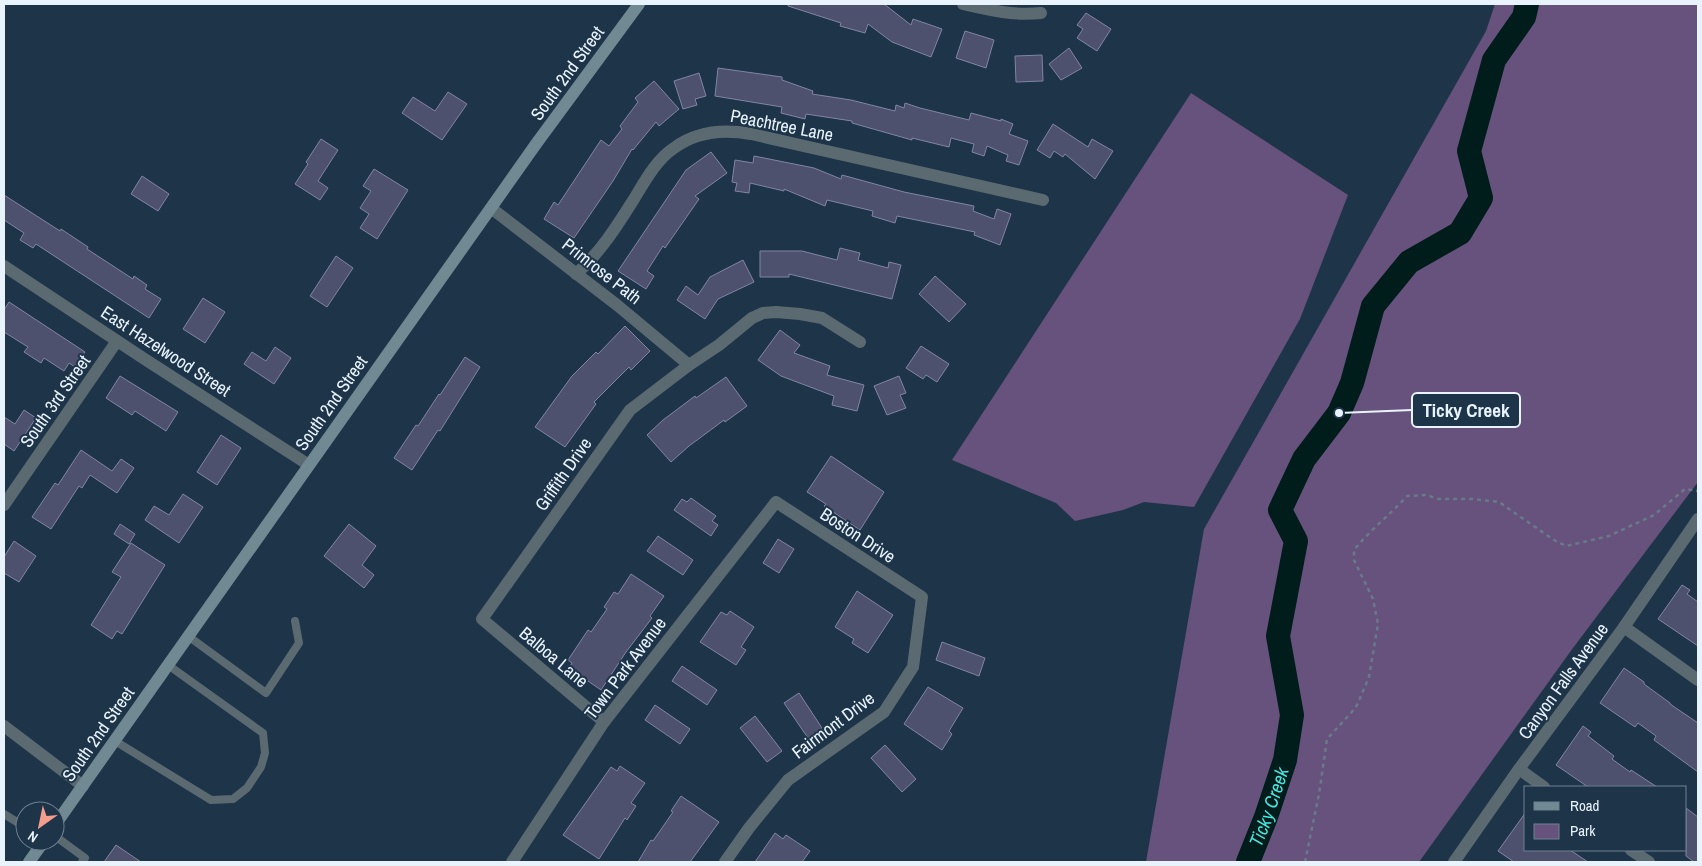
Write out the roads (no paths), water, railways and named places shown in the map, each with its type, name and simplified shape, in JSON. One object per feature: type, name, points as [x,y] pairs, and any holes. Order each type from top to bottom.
[{"type":"main road","name":"South 2nd Street","points":[[65,811],[491,208],[639,4]]},
{"type":"main road","points":[[29,862],[37,851]]},
{"type":"street","points":[[963,4],[992,11],[1025,15],[1041,13]]},
{"type":"street","name":"Peachtree Lane","points":[[576,274],[592,260],[663,157],[674,147],[687,140],[715,132],[730,130],[751,134],[1043,200]]},
{"type":"street","name":"Primrose Path","points":[[491,208],[617,304],[689,365]]},
{"type":"street","name":"East Hazelwood Street","points":[[4,266],[309,465]]},
{"type":"street","name":"Griffith Drive","points":[[482,619],[630,410],[752,318],[763,313],[776,312],[822,318],[860,342]]},
{"type":"street","name":"South 3rd Street","points":[[4,505],[9,487],[117,341]]},
{"type":"street","name":"Boston Drive","points":[[776,502],[922,597]]},
{"type":"street","name":"Town Park Avenue","points":[[512,862],[604,722],[776,502]]},
{"type":"street","name":"Canyon Falls Avenue","points":[[1454,862],[1624,627],[1698,519]]},
{"type":"street","name":"Fairmont Drive","points":[[725,862],[749,828],[788,780],[884,712],[913,667],[922,597]]},
{"type":"street","name":"Balboa Lane","points":[[482,619],[604,722]]},
{"type":"street","points":[[1624,627],[1698,680]]},
{"type":"street","points":[[4,726],[83,786]]},
{"type":"street","points":[[1519,770],[1543,786]]},
{"type":"street","points":[[1632,851],[1649,862]]},
{"type":"lane","points":[[188,636],[266,693],[299,643],[295,621]]},
{"type":"lane","points":[[114,741],[212,800],[233,799],[246,788],[260,767],[265,753],[263,733],[168,665]]},
{"type":"lane","points":[[4,814],[15,821]]},
{"type":"lane","points":[[65,843],[85,858],[82,862]]},
{"type":"waterway","name":"Ticky Creek","points":[[1248,862],[1266,817],[1285,760],[1292,715],[1278,636],[1296,541],[1280,510],[1304,459],[1339,413],[1352,383],[1373,306],[1409,262],[1460,233],[1481,198],[1469,151],[1494,60],[1524,17],[1527,4]]},
{"type":"place","name":"Ticky Creek","points":[[1339,413]]}]
